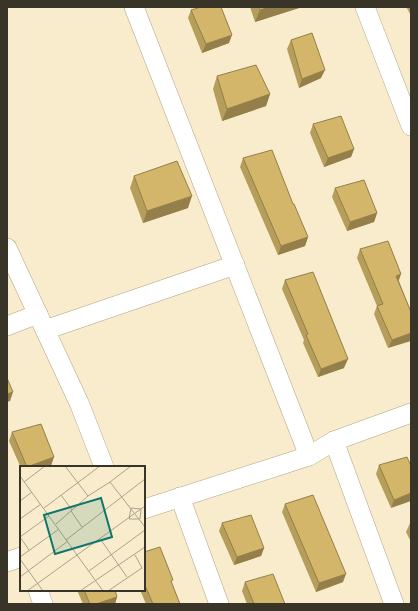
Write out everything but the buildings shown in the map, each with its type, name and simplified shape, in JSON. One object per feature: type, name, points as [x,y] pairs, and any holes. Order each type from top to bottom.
[{"type":"street","points":[[134,7],[310,456]]},
{"type":"street","points":[[365,7],[410,120]]},
{"type":"street","points":[[7,248],[80,405],[104,466]]},
{"type":"street","points":[[7,326],[42,322],[235,265]]},
{"type":"street","points":[[145,509],[310,456],[334,441],[411,413]]},
{"type":"street","points":[[334,441],[394,604]]},
{"type":"street","points":[[180,497],[218,604]]},
{"type":"street","points":[[7,562],[20,557]]},
{"type":"street","points":[[38,591],[43,604]]}]
